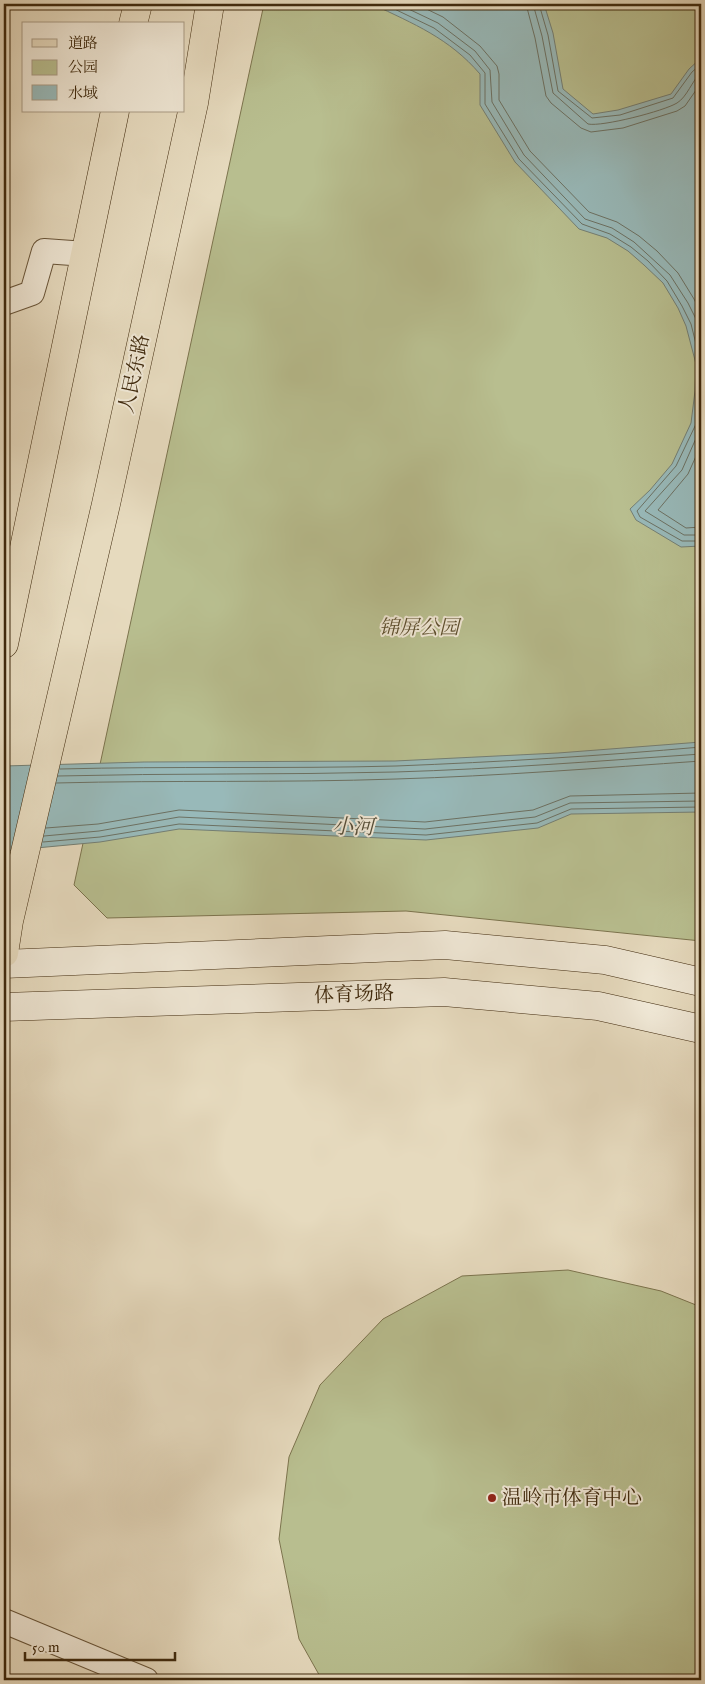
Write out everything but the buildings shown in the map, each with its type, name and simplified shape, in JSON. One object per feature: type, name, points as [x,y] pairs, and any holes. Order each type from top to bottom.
[{"type":"main road","points":[[134,22],[138,4]]},
{"type":"main road","name":"人民东路","points":[[4,953],[9,921],[106,504],[192,113],[210,4]]},
{"type":"main road","points":[[4,644],[115,112]]},
{"type":"main road","points":[[4,964],[446,946],[605,960],[701,982]]},
{"type":"main road","name":"体育场路","points":[[4,1007],[444,992],[598,1006],[701,1029]]},
{"type":"street","points":[[4,303],[32,293],[44,251],[86,254]]},
{"type":"street","points":[[4,1622],[146,1680]]},
{"type":"green space","name":"锦屏公园","points":[[264,4],[701,4],[701,941],[406,911],[107,918],[74,885]]},
{"type":"green space","name":"温岭市体育中心","points":[[568,1270],[661,1291],[701,1307],[701,1680],[322,1680],[299,1639],[279,1539],[289,1457],[320,1385],[383,1319],[462,1276]]},
{"type":"water","points":[[372,4],[544,4],[553,33],[563,89],[593,114],[618,110],[671,94],[689,69],[701,58],[701,546],[681,547],[636,520],[630,509],[650,490],[672,464],[691,423],[696,364],[686,326],[663,283],[628,251],[607,238],[579,229],[515,162],[480,105],[480,74],[468,61],[430,33]]},
{"type":"water","name":"小河","points":[[701,742],[701,812],[571,814],[538,828],[426,840],[179,829],[100,842],[4,851],[4,766],[144,762],[395,761],[558,753]]},
{"type":"place","name":"温岭市体育中心","points":[[492,1498]]}]
